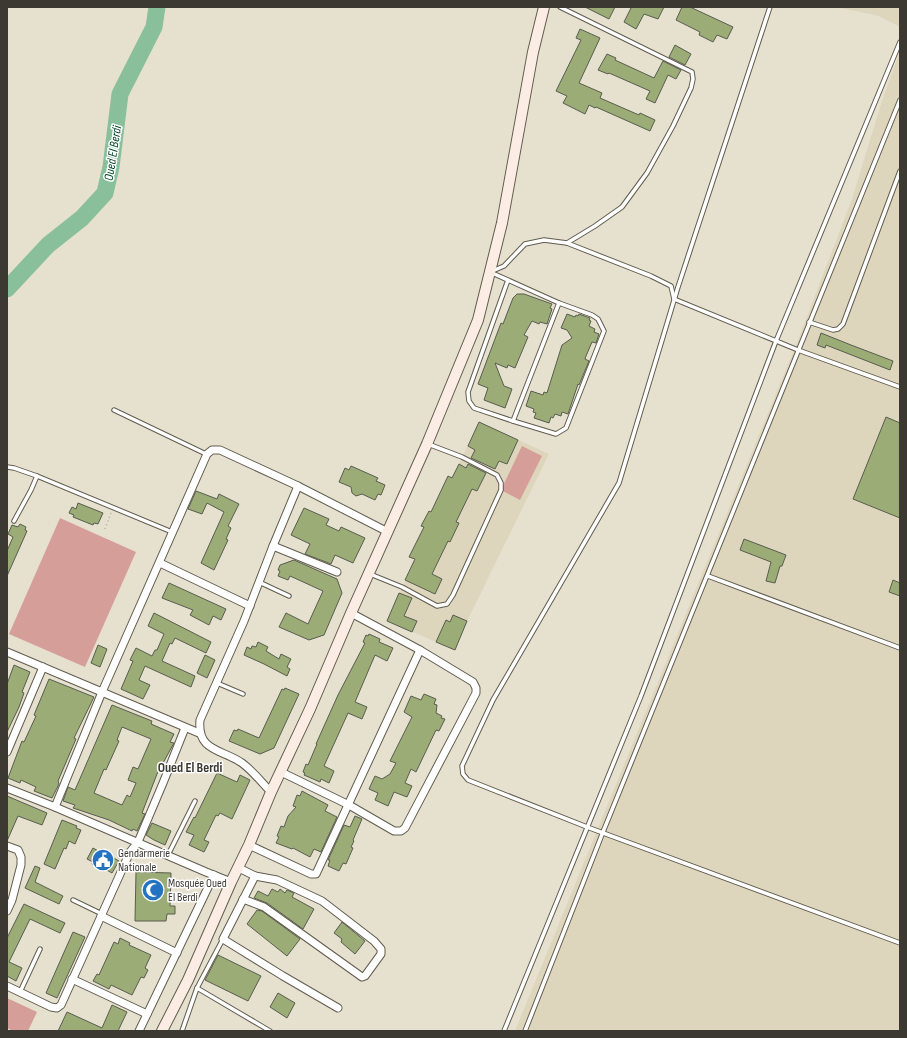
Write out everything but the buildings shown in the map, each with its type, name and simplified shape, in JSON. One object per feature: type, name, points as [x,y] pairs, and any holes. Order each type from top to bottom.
[{"type":"main road","points":[[162,1031],[188,980],[231,882],[239,868],[271,792],[310,709],[351,613],[427,444],[478,320],[502,223],[533,52],[544,7]]},
{"type":"street","points":[[55,807],[102,692],[208,454],[212,450],[220,450],[298,486],[388,532]]},
{"type":"street","points":[[271,792],[241,763],[217,752],[203,741],[199,733],[200,720],[250,606],[298,486]]},
{"type":"street","points":[[273,546],[337,572]]},
{"type":"street","points":[[160,563],[250,606]]},
{"type":"street","points":[[281,772],[349,805],[394,831],[401,831],[405,828],[476,693],[476,688],[473,682],[420,650],[351,613]]},
{"type":"street","points":[[249,845],[314,875],[316,874],[420,650]]},
{"type":"street","points":[[7,652],[199,733]]},
{"type":"street","points":[[7,752],[42,667]]},
{"type":"street","points":[[7,986],[50,1006],[57,1008],[61,1006],[130,852],[138,842],[185,728]]},
{"type":"street","points":[[7,788],[231,882]]},
{"type":"street","points":[[7,846],[18,850],[21,857],[18,879],[7,911]]},
{"type":"street","points":[[239,868],[255,876],[277,880],[322,901],[374,941],[381,950],[381,954],[365,976],[362,977],[264,907],[243,899]]},
{"type":"street","points":[[139,1031],[214,874]]},
{"type":"street","points":[[255,876],[223,939],[338,1008]]},
{"type":"street","points":[[101,915],[176,953]]},
{"type":"street","points":[[72,979],[147,1014]]},
{"type":"lane","points":[[560,7],[692,72],[693,79],[691,88],[669,133],[646,173],[622,207],[567,243]]},
{"type":"lane","points":[[770,7],[674,298],[619,483],[493,700],[462,766],[463,774],[468,780],[587,827],[900,943]]},
{"type":"lane","points":[[504,1031],[641,696],[776,340],[900,42]]},
{"type":"lane","points":[[525,1031],[603,832],[900,100]]},
{"type":"lane","points":[[809,322],[833,330],[838,329],[843,324],[900,171]]},
{"type":"lane","points":[[490,272],[504,266],[525,244],[544,240],[567,243],[651,276],[671,286],[674,298]]},
{"type":"lane","points":[[490,272],[508,280],[559,303],[592,315],[598,319],[604,332],[566,428],[556,434],[474,408],[469,401],[468,392],[508,280]]},
{"type":"lane","points":[[674,298],[798,350],[900,387]]},
{"type":"lane","points":[[513,421],[559,303]]},
{"type":"lane","points":[[114,410],[208,454]]},
{"type":"lane","points":[[369,573],[402,587],[437,606],[447,604],[501,490],[501,483],[497,475],[462,457],[427,444]]},
{"type":"lane","points":[[7,467],[37,476],[173,533]]},
{"type":"lane","points":[[14,520],[37,476]]},
{"type":"lane","points":[[708,576],[900,648]]},
{"type":"lane","points":[[259,582],[289,596]]},
{"type":"lane","points":[[217,683],[243,694]]},
{"type":"lane","points":[[168,855],[195,801]]},
{"type":"lane","points":[[73,900],[101,915]]},
{"type":"lane","points":[[182,1031],[197,988],[223,939]]},
{"type":"lane","points":[[20,992],[40,949]]},
{"type":"lane","points":[[197,988],[270,1031]]},
{"type":"path","points":[[104,529],[114,508]]},
{"type":"shaded area","points":[[836,7],[900,7],[900,27],[879,16]]},
{"type":"shaded area","points":[[900,51],[900,1031],[515,1031],[798,340],[852,199],[882,101]]},
{"type":"shaded area","points":[[479,422],[549,454],[467,621],[455,650],[387,621],[415,560],[409,557],[424,527],[421,526],[429,511],[431,512],[448,476],[452,478]]},
{"type":"shaded area","points":[[522,446],[542,456],[520,500],[501,490]]},
{"type":"shaded area","points":[[60,518],[136,552],[85,667],[9,634]]},
{"type":"shaded area","points":[[7,998],[37,1012],[28,1031],[13,1031],[7,1028]]},
{"type":"waterway","name":"Oued El Berdi","points":[[7,289],[48,245],[82,218],[105,193],[111,167],[120,94],[154,27],[157,7]]},
{"type":"place","name":"Gendarmerie Nationale","points":[[103,860]]},
{"type":"place","name":"Mosquée Oued El Berdi","points":[[153,890]]},
{"type":"district","name":"Oued El Berdi","points":[[190,767]]}]
